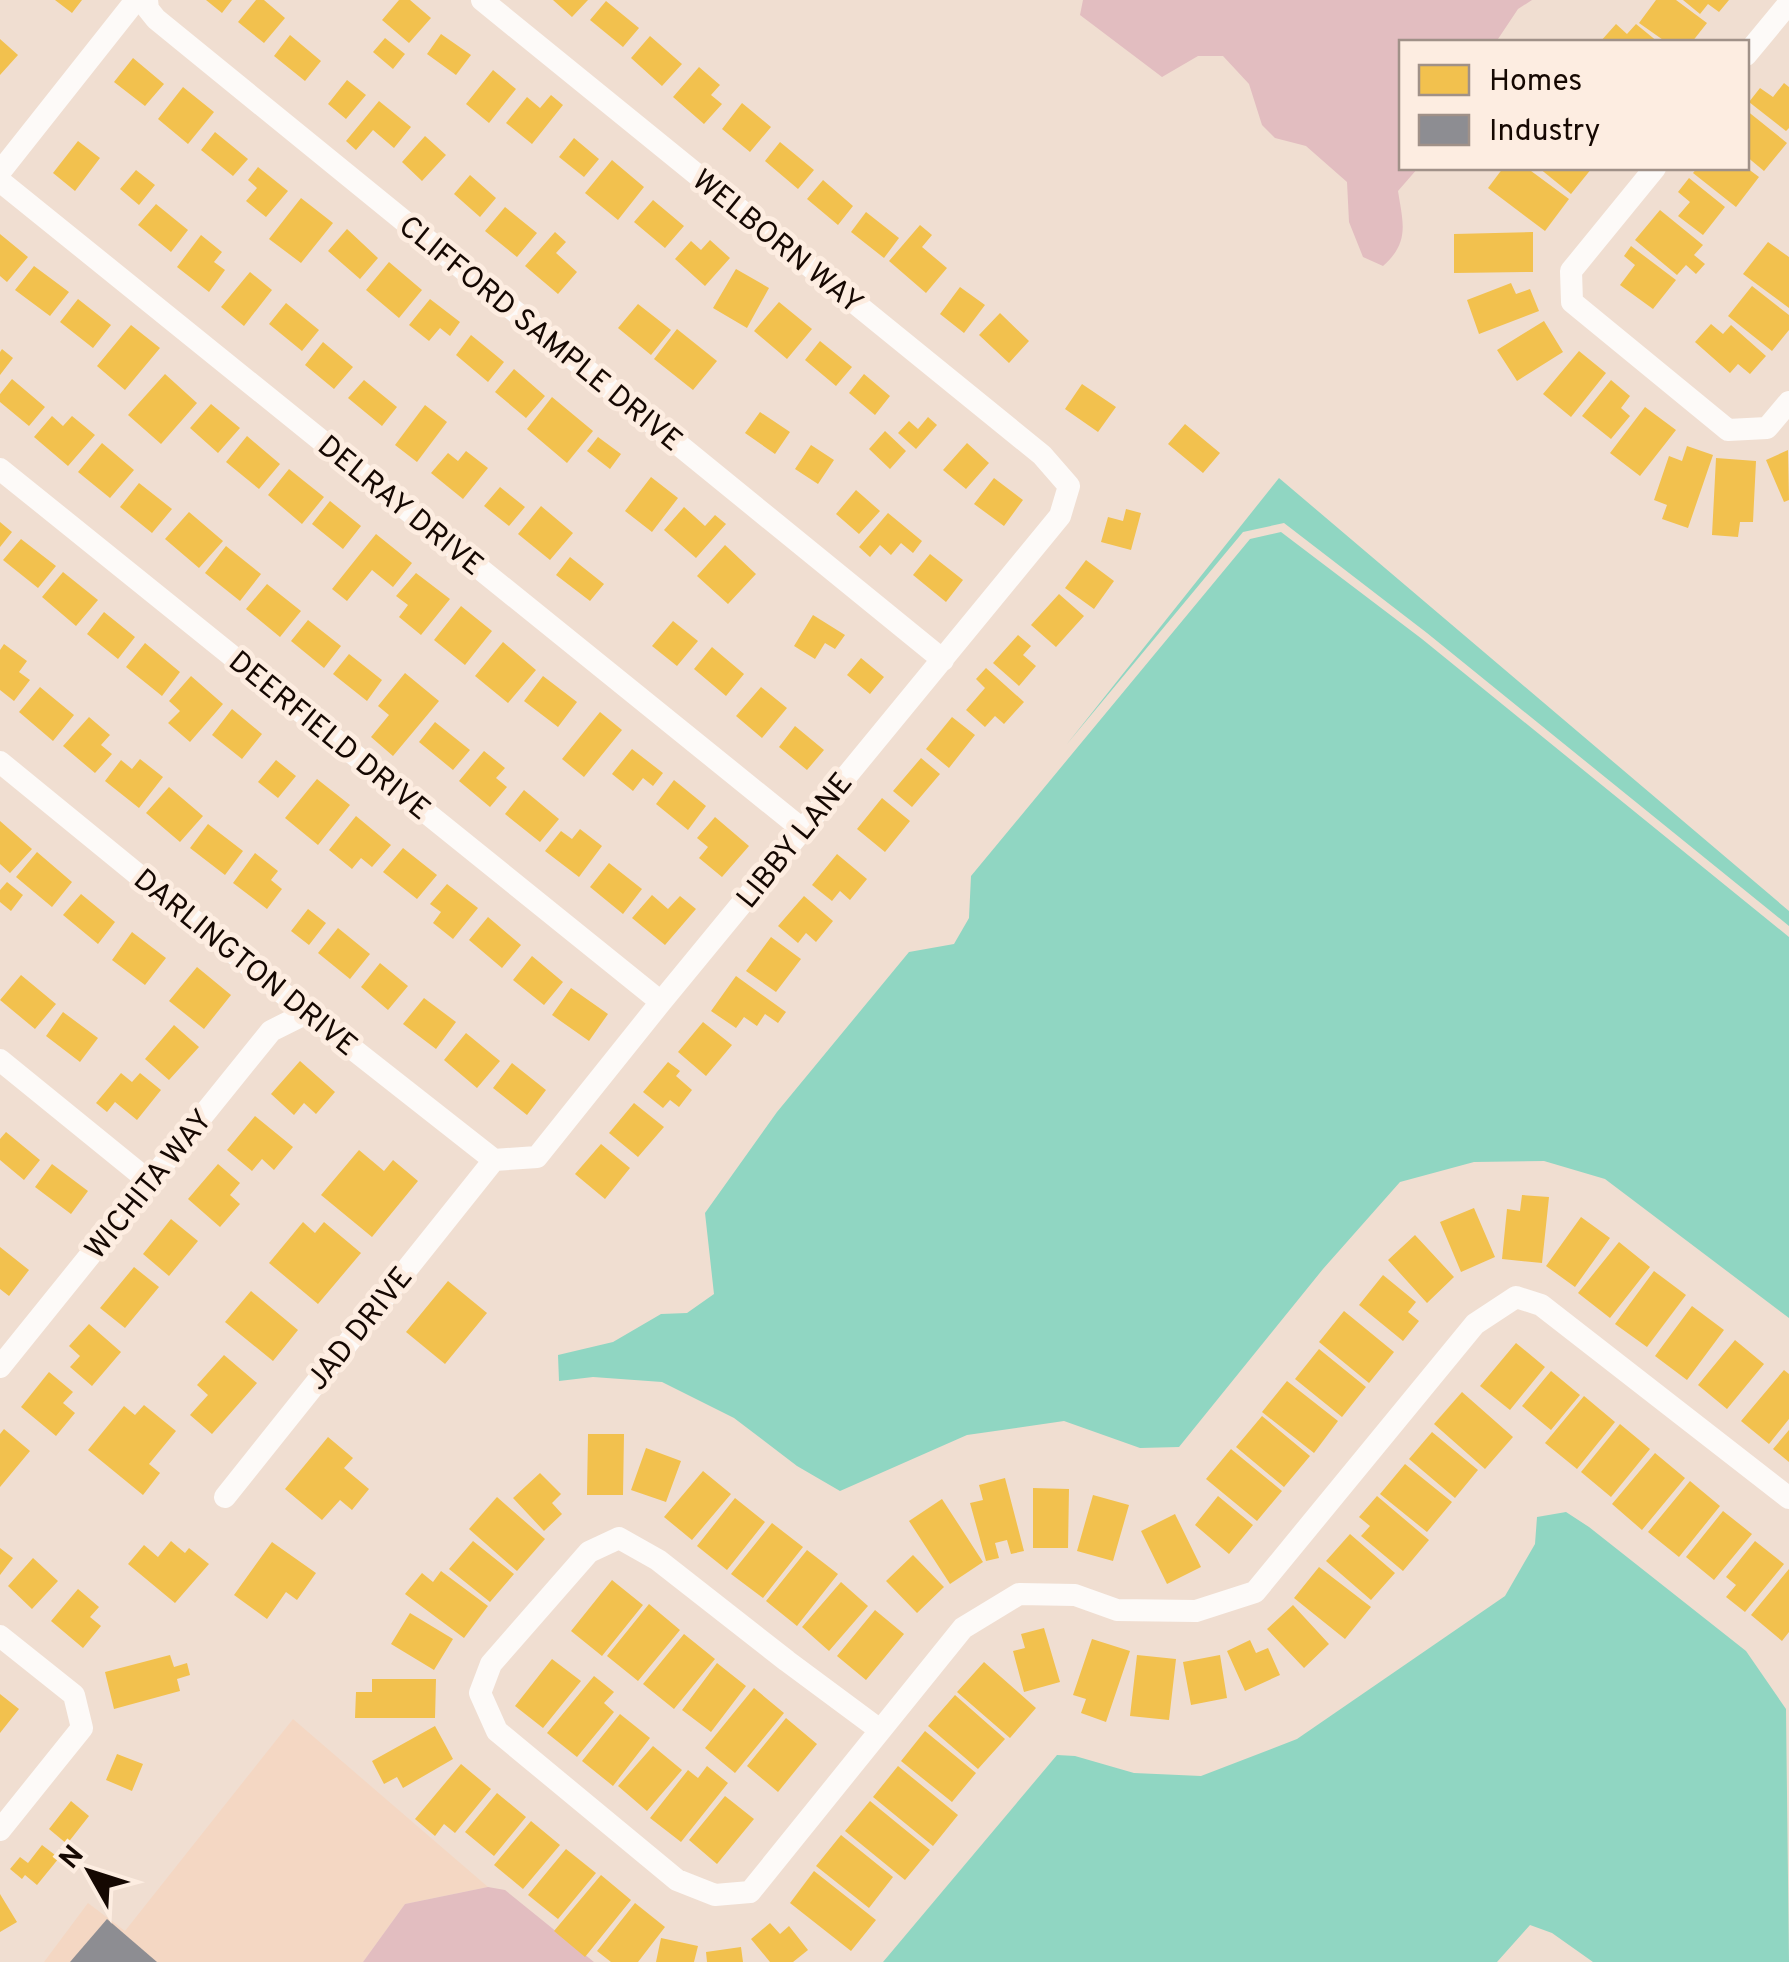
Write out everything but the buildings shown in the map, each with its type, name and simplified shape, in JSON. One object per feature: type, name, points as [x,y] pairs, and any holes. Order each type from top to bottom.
[{"type":"street","points":[[0,172],[136,0]]},
{"type":"street","name":"CLIFFORD SAMPLE DRIVE","points":[[147,0],[156,20],[943,660]]},
{"type":"street","name":"WELBORN WAY","points":[[482,0],[1042,455],[1069,486]]},
{"type":"street","points":[[1749,52],[1789,3]]},
{"type":"street","points":[[1653,170],[1571,271],[1572,302],[1728,430],[1767,428],[1789,402]]},
{"type":"street","name":"DELRAY DRIVE","points":[[0,181],[802,829]]},
{"type":"street","name":"DEERFIELD DRIVE","points":[[0,469],[661,1002]]},
{"type":"street","name":"LIBBY LANE","points":[[494,1160],[537,1157],[1060,516],[1069,486]]},
{"type":"street","name":"DARLINGTON DRIVE","points":[[0,762],[494,1160]]},
{"type":"street","name":"WICHITA WAY","points":[[2,1360],[271,1031],[307,1013]]},
{"type":"street","points":[[0,1060],[150,1182]]},
{"type":"street","name":"JAD DRIVE","points":[[224,1497],[494,1160]]},
{"type":"street","points":[[880,1730],[658,1560],[618,1538],[588,1552],[491,1664],[480,1693],[496,1731],[676,1880],[715,1896],[750,1892],[963,1628],[1018,1594],[1075,1595],[1117,1610],[1196,1610],[1255,1592],[1475,1324],[1516,1297],[1541,1305],[1789,1498]]},
{"type":"street","points":[[0,1636],[74,1695],[82,1728],[0,1830]]},
{"type":"shaded area","points":[[1083,0],[1532,0],[1518,9],[1497,40],[1399,40],[1399,170],[1416,170],[1398,191],[1403,222],[1401,240],[1383,266],[1363,257],[1349,222],[1347,182],[1306,146],[1275,138],[1262,125],[1249,84],[1223,56],[1198,56],[1162,77],[1080,15]]},
{"type":"shaded area","points":[[293,1719],[488,1887],[405,1904],[363,1962],[44,1962],[88,1903],[125,1931]]},
{"type":"shaded area","points":[[488,1887],[505,1890],[594,1962],[363,1962],[405,1904]]},
{"type":"water","points":[[1279,478],[1789,911],[1789,926],[1427,633],[1284,523],[1243,532],[1067,744]]},
{"type":"water","points":[[1281,532],[1422,639],[1789,937],[1789,1318],[1605,1179],[1544,1161],[1474,1162],[1400,1182],[1323,1269],[1179,1447],[1140,1448],[1064,1421],[967,1435],[840,1491],[797,1466],[734,1418],[662,1382],[593,1377],[559,1381],[558,1355],[613,1342],[661,1314],[687,1313],[714,1294],[705,1213],[777,1112],[909,952],[954,944],[969,918],[971,876],[1250,539]]},
{"type":"water","points":[[1566,1512],[1746,1651],[1786,1709],[1789,1962],[1593,1962],[1552,1933],[1530,1925],[1497,1962],[883,1962],[1057,1755],[1075,1756],[1134,1773],[1201,1776],[1297,1739],[1505,1596],[1535,1544],[1537,1517]]}]
